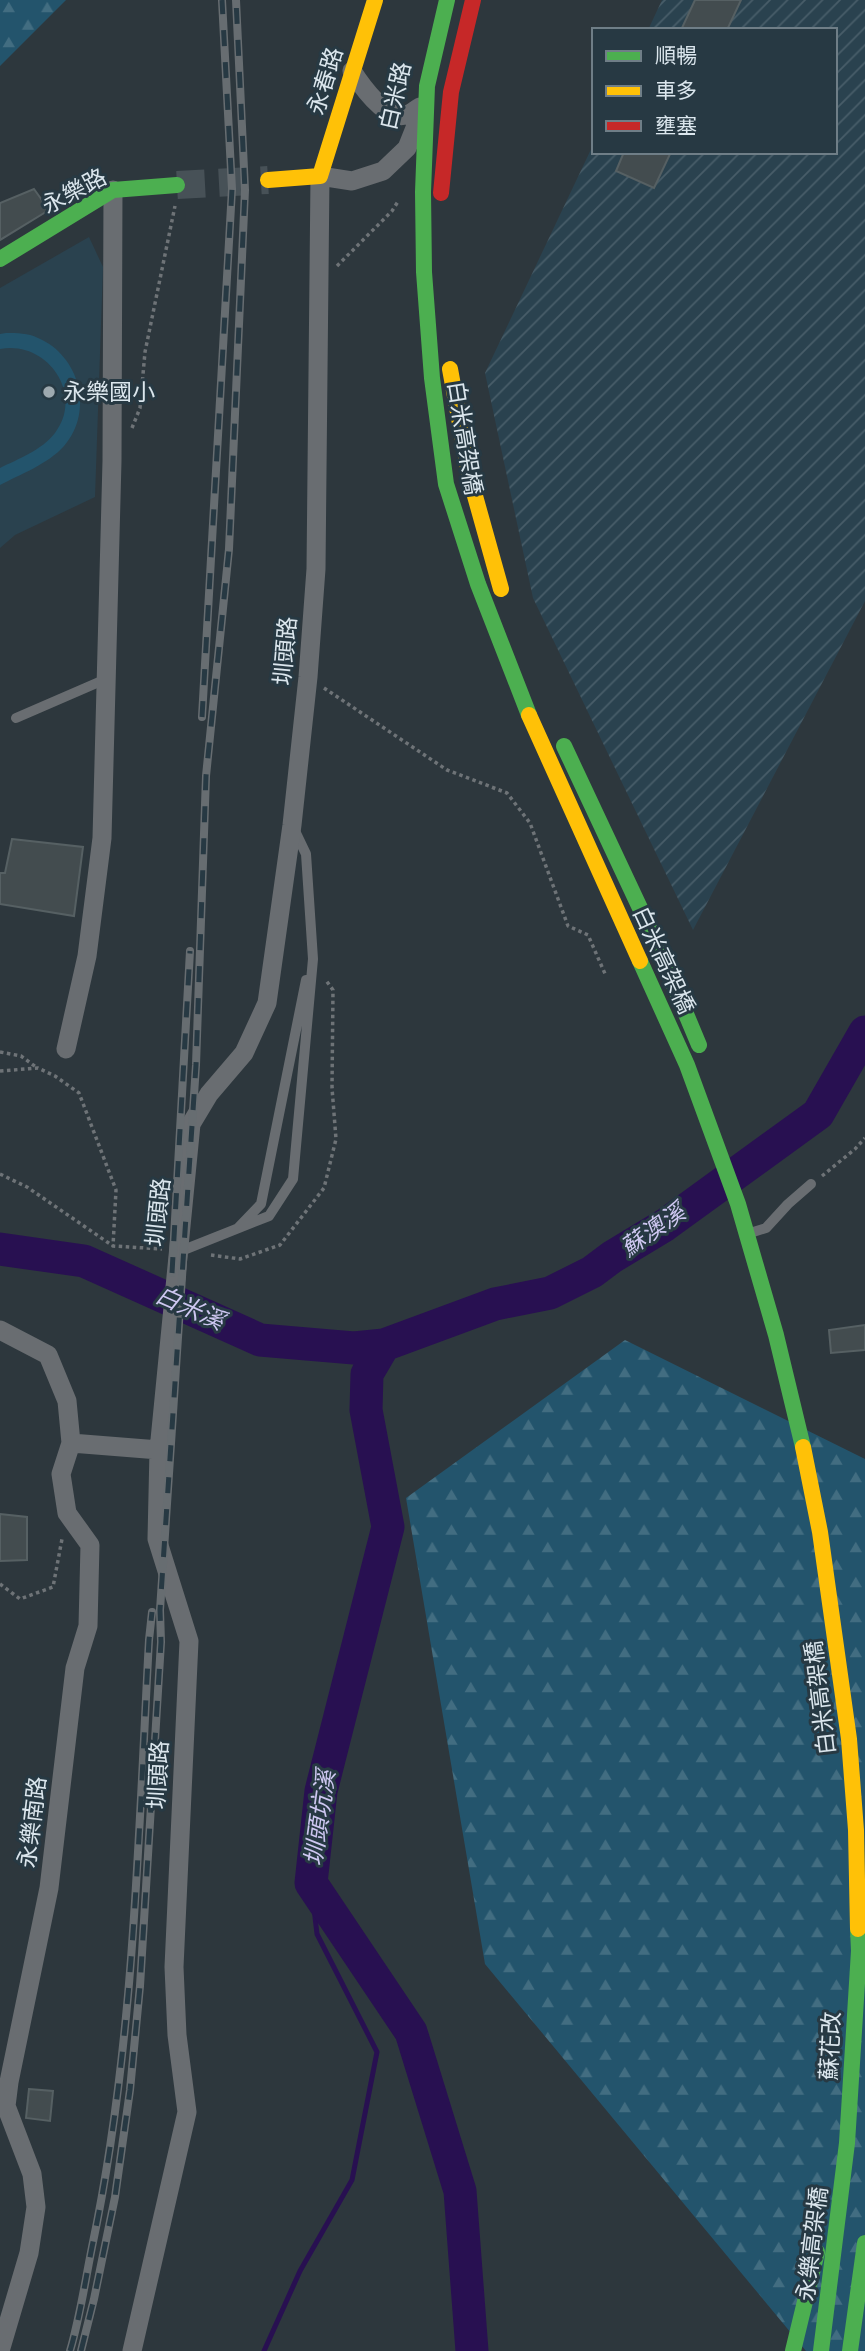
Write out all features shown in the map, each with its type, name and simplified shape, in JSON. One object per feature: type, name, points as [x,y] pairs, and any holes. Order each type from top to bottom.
[{"type":"main road","name":"永春路","points":[[320,176],[375,0]]},
{"type":"main road","name":"白米高架橋","points":[[447,0],[427,86],[423,192],[424,272],[432,378],[446,484],[478,584],[523,703],[687,1065],[738,1204],[776,1335],[798,1422],[824,1559],[849,1739],[856,1830],[859,1951]]},
{"type":"main road","points":[[441,205],[452,92],[473,0]]},
{"type":"main road","points":[[268,180],[320,176]]},
{"type":"main road","name":"永樂路","points":[[0,259],[113,190],[177,189]]},
{"type":"main road","name":"白米高架橋","points":[[449,359],[470,478],[496,577],[505,600]]},
{"type":"main road","name":"白米高架橋","points":[[558,732],[655,940],[705,1059]]},
{"type":"main road","points":[[760,1208],[767,1235]]},
{"type":"main road","name":"蘇花改","points":[[847,2144],[859,1951]]},
{"type":"main road","points":[[793,2351],[847,2144]]},
{"type":"main road","name":"永樂高架橋","points":[[821,2351],[847,2144]]},
{"type":"main road","points":[[850,2351],[865,2243]]},
{"type":"street","name":"白米路","points":[[320,176],[352,181],[383,171],[407,148],[419,118],[441,0]]},
{"type":"street","points":[[352,71],[372,100],[399,116],[407,115],[420,107]]},
{"type":"street","name":"圳頭路","points":[[132,2351],[187,2112],[177,2035],[174,1967],[189,1642],[157,1539],[159,1450],[191,1124],[209,1094],[244,1053],[267,1003],[292,825],[308,677],[316,569],[320,176]]},
{"type":"street","points":[[66,1049],[87,956],[102,838],[113,461],[113,190]]},
{"type":"street","name":"永樂南路","points":[[0,1330],[48,1355],[66,1401],[71,1443],[61,1474],[66,1513],[90,1545],[88,1626],[75,1668],[49,1888],[6,2106],[32,2174],[36,2207],[29,2253],[0,2351]]},
{"type":"street","points":[[71,1443],[159,1450]]},
{"type":"lane","points":[[16,718],[106,679]]},
{"type":"lane","points":[[181,1251],[269,1216],[292,1180],[313,959],[306,854],[292,825]]},
{"type":"lane","points":[[235,1230],[261,1204],[303,992],[313,959]]},
{"type":"lane","points":[[747,1234],[767,1235],[788,1204],[811,1184]]},
{"type":"path","points":[[131,430],[140,408],[145,352],[177,189]]},
{"type":"path","points":[[308,677],[447,770],[507,793],[530,823],[568,926],[587,935],[606,976]]},
{"type":"path","points":[[0,1174],[27,1186],[113,1245],[240,1259],[280,1245],[324,1188],[336,1139],[332,1088],[332,990],[313,959]]},
{"type":"path","points":[[0,1052],[21,1056],[79,1093],[116,1190],[113,1245]]},
{"type":"path","points":[[0,1071],[38,1068]]},
{"type":"path","points":[[811,1184],[865,1138]]},
{"type":"path","points":[[0,1584],[20,1599],[53,1587],[66,1513]]},
{"type":"shaded area","points":[[662,0],[865,0],[865,601],[693,930],[533,598],[485,373],[592,147],[592,154],[837,154],[837,28],[649,28]]},
{"type":"shaded area","name":"永樂國小","points":[[89,237],[103,267],[95,497],[15,535],[0,548],[0,288]]},
{"type":"green space","points":[[0,0],[66,0],[0,66]]},
{"type":"green space","points":[[0,334],[38,338],[64,357],[78,385],[80,401],[79,417],[64,446],[42,463],[0,485],[0,468],[37,449],[55,433],[63,418],[66,402],[63,387],[46,361],[17,348],[0,349]]},
{"type":"green space","points":[[625,1340],[865,1459],[865,2351],[806,2351],[485,1964],[406,1498]]},
{"type":"building","points":[[695,0],[741,0],[728,28],[682,28]]},
{"type":"building","points":[[623,154],[670,154],[654,188],[616,171]]},
{"type":"building","points":[[34,189],[49,210],[0,240],[0,203]]},
{"type":"building","points":[[12,839],[83,847],[74,916],[0,904],[0,873],[5,873]]},
{"type":"building","points":[[865,1325],[865,1350],[831,1353],[829,1330]]},
{"type":"building","points":[[0,1514],[27,1517],[27,1560],[0,1561]]},
{"type":"building","points":[[29,2089],[53,2091],[50,2121],[26,2118]]},
{"type":"waterway","name":"蘇澳溪","points":[[0,1249],[84,1261],[260,1340],[354,1348],[384,1345],[495,1304],[550,1293],[592,1272],[665,1225],[818,1114],[865,1032]]},
{"type":"waterway","name":"圳頭坑溪","points":[[384,1345],[367,1374],[366,1410],[388,1527],[321,1791],[311,1883],[411,2032],[460,2191],[472,2351]]},
{"type":"waterway","points":[[264,2351],[300,2271],[352,2180],[377,2052],[317,1934],[311,1883]]},
{"type":"tunnel","points":[[177,185],[268,180]]},
{"type":"railway","points":[[202,717],[232,189],[222,0]]},
{"type":"railway","points":[[81,2351],[115,2197],[130,2090],[140,1986],[161,1642],[160,1610],[196,1065],[206,776],[229,549],[245,190],[236,0]]},
{"type":"railway","points":[[172,1273],[190,951]]},
{"type":"railway","points":[[70,2351],[80,2312],[106,2172],[126,2021],[152,1612]]},
{"type":"traffic: fast","points":[[447,0],[427,86],[423,192],[424,272],[432,378],[446,484],[478,584],[529,715]]},
{"type":"traffic: fast","points":[[0,259],[113,190],[177,185]]},
{"type":"traffic: fast","points":[[564,746],[655,940],[699,1045]]},
{"type":"traffic: fast","points":[[640,961],[687,1065],[738,1204],[776,1335],[803,1447]]},
{"type":"traffic: fast","points":[[821,2351],[847,2143],[859,1951],[858,1929]]},
{"type":"traffic: fast","points":[[850,2351],[865,2243]]},
{"type":"traffic: fast","points":[[793,2351],[817,2252]]},
{"type":"traffic: slow","points":[[268,180],[320,176],[375,0]]},
{"type":"traffic: slow","points":[[450,369],[470,478],[501,589]]},
{"type":"traffic: slow","points":[[529,715],[640,961]]},
{"type":"traffic: slow","points":[[803,1447],[820,1532],[849,1739],[856,1830],[858,1929]]},
{"type":"traffic: jam","points":[[441,193],[451,92],[473,0]]},
{"type":"place","name":"永樂國小","points":[[49,392]]},
{"type":"water label","name":"白米溪","points":[[190,1308]]}]
